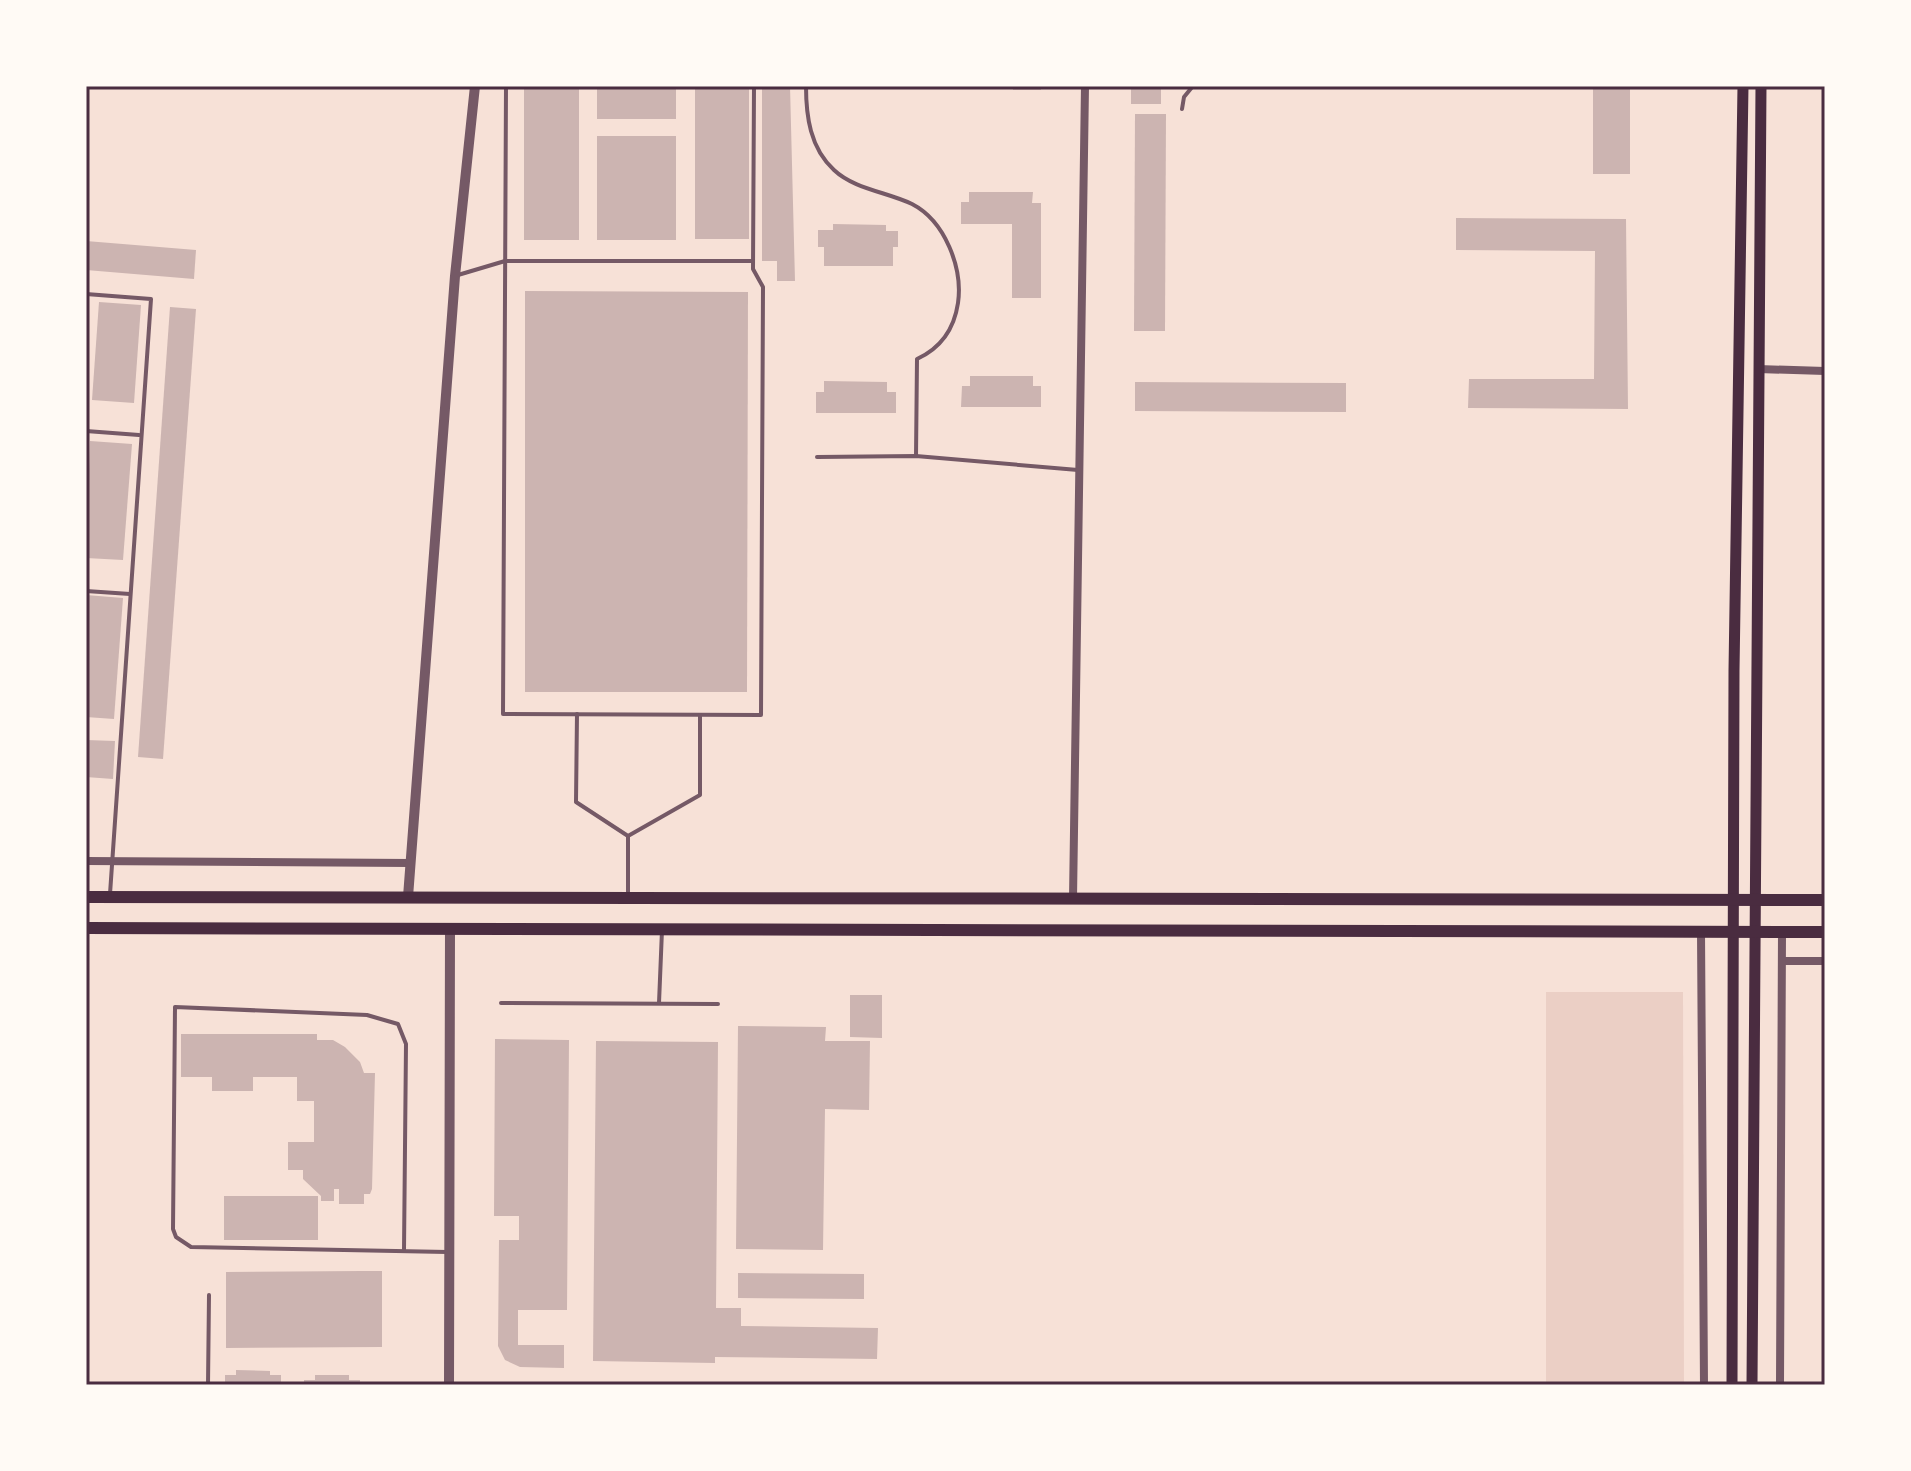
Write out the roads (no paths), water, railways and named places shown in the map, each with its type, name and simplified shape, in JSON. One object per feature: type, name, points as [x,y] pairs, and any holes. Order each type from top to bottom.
[{"type":"main road","points":[[1732,1385],[1733,900],[1743,86]]},
{"type":"main road","points":[[1752,1385],[1761,86]]},
{"type":"main road","points":[[86,897],[1825,900]]},
{"type":"main road","points":[[86,928],[1825,932]]},
{"type":"street","points":[[408,897],[455,276],[475,86]]},
{"type":"street","points":[[1073,899],[1085,86]]},
{"type":"street","points":[[1758,369],[1825,371]]},
{"type":"street","points":[[86,861],[411,863]]},
{"type":"street","points":[[449,1385],[450,929]]},
{"type":"street","points":[[1701,932],[1704,1385]]},
{"type":"street","points":[[1780,1385],[1782,932]]},
{"type":"street","points":[[1782,961],[1825,961]]},
{"type":"lane","points":[[506,86],[503,714],[761,715],[763,287],[753,269],[754,86]]},
{"type":"lane","points":[[806,86],[810,131],[819,152],[834,170],[846,179],[913,205],[928,216],[953,256],[958,301],[953,324],[942,344],[917,359],[916,456]]},
{"type":"lane","points":[[1182,109],[1184,97],[1193,86],[1307,86]]},
{"type":"lane","points":[[455,276],[505,261],[753,261]]},
{"type":"lane","points":[[86,294],[151,299],[110,897]]},
{"type":"lane","points":[[86,431],[141,435]]},
{"type":"lane","points":[[817,457],[916,456],[1078,470]]},
{"type":"lane","points":[[86,591],[130,594]]},
{"type":"lane","points":[[577,714],[576,802],[628,836]]},
{"type":"lane","points":[[628,836],[700,795],[700,715]]},
{"type":"lane","points":[[628,836],[628,898]]},
{"type":"lane","points":[[659,1003],[662,929]]},
{"type":"lane","points":[[501,1003],[718,1004]]},
{"type":"lane","points":[[404,1250],[406,1044],[398,1024],[367,1015],[175,1007],[173,1229],[176,1237],[191,1247],[449,1252]]},
{"type":"lane","points":[[208,1385],[209,1295]]}]
